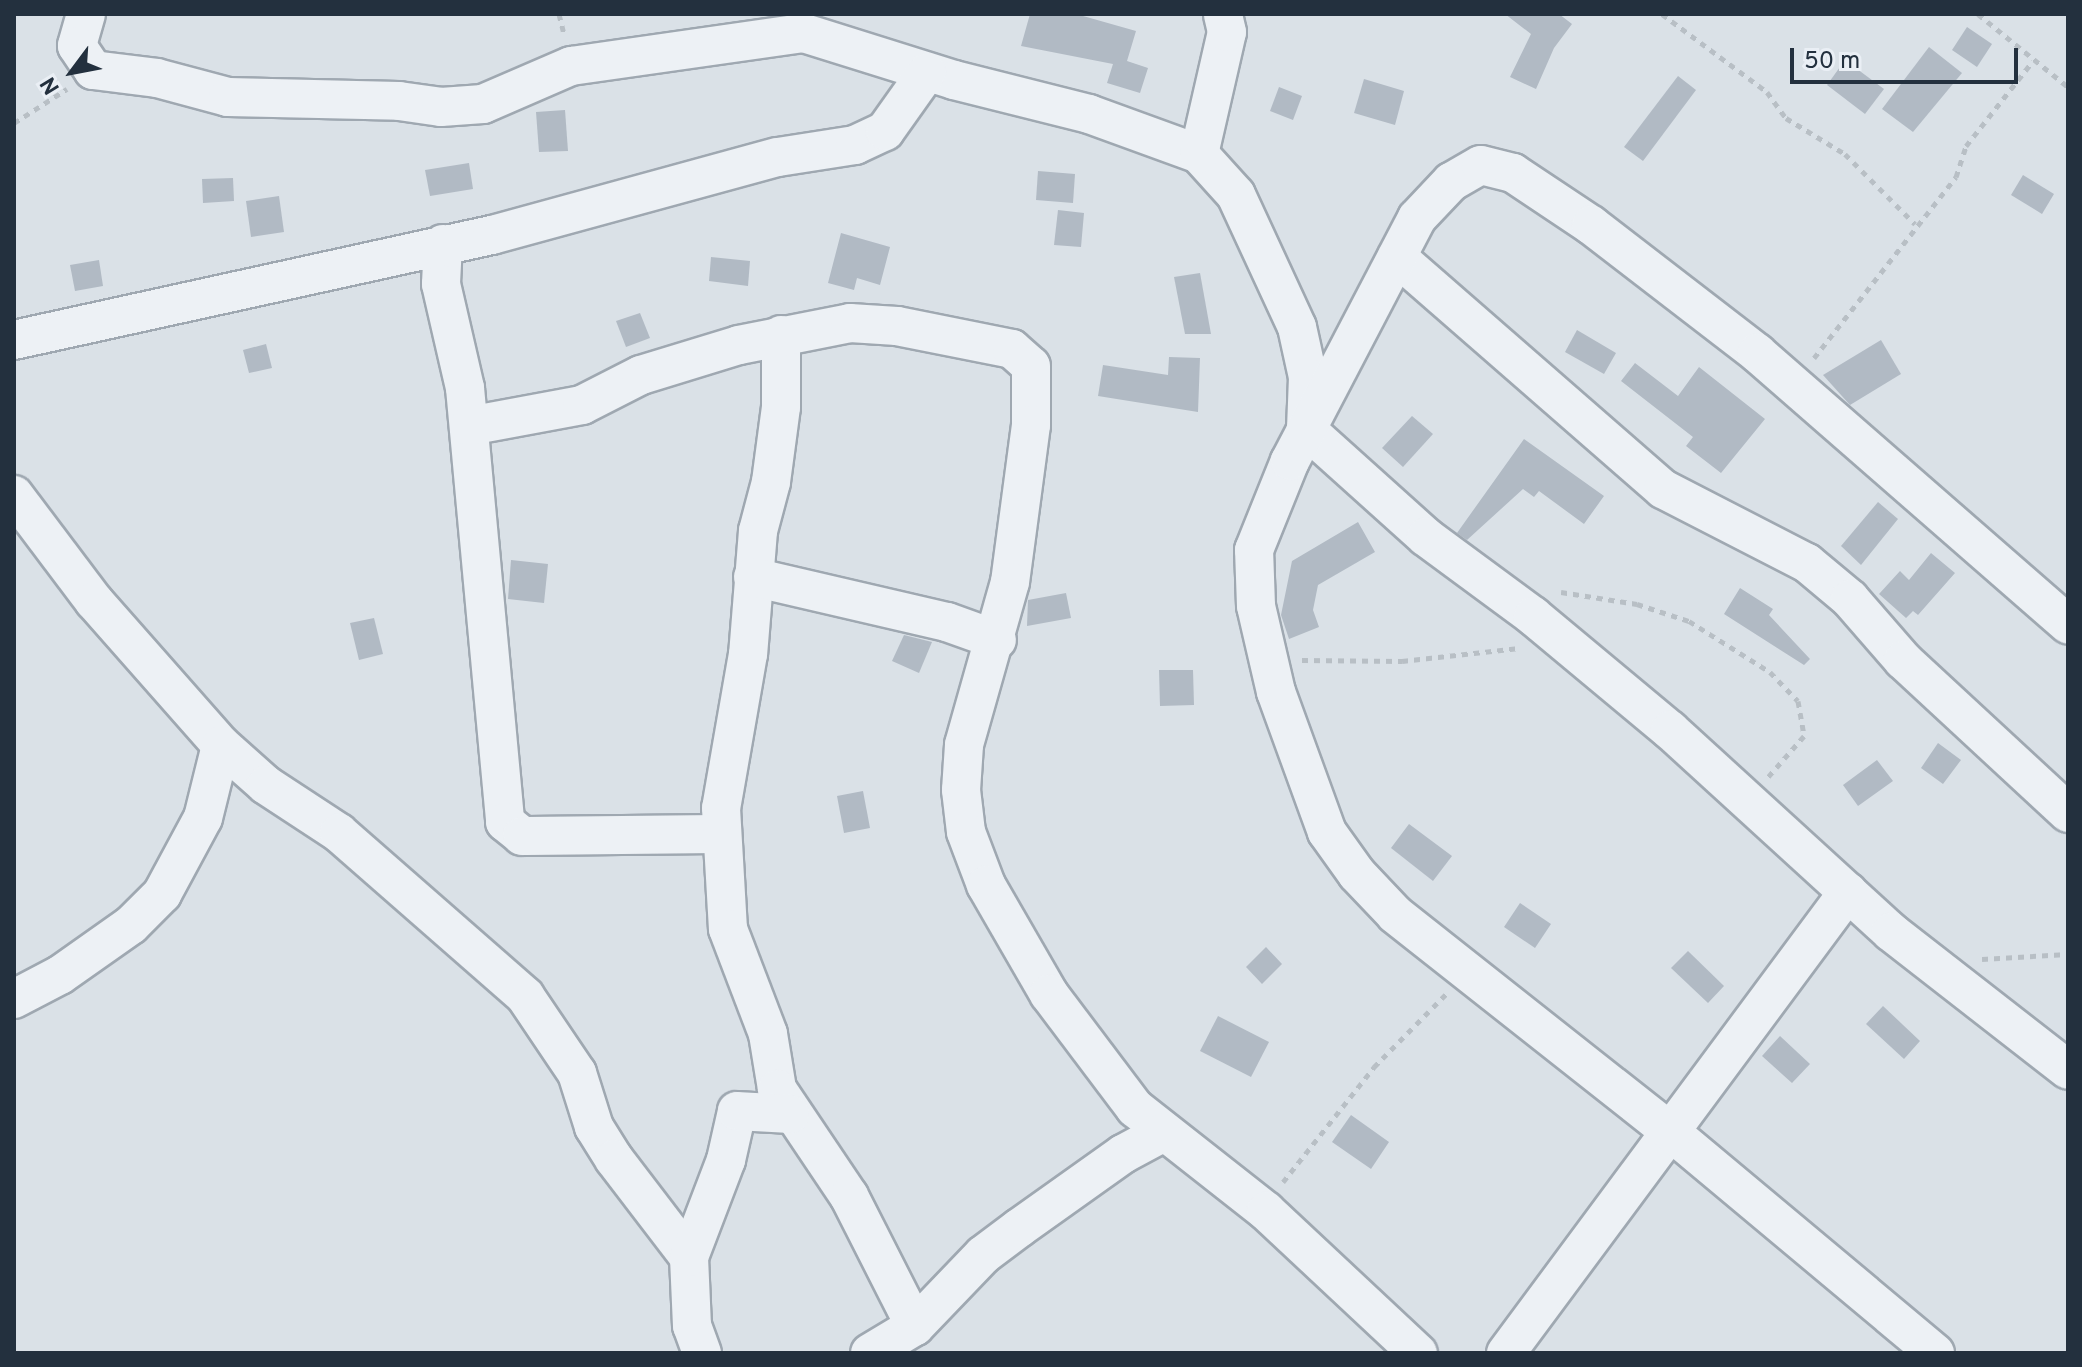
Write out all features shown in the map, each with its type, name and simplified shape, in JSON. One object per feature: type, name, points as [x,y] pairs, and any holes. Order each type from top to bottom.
[{"type":"street","points":[[86,14],[77,46],[93,70],[157,78],[228,97],[441,107],[483,104],[571,66],[804,33],[927,72],[1089,114],[1199,154],[1236,195],[1297,327],[1308,377],[1306,429]]},
{"type":"street","points":[[1199,154],[1227,32],[1223,14]]},
{"type":"street","points":[[14,340],[443,244],[778,157],[855,145],[885,131],[927,72]]},
{"type":"street","points":[[1935,1353],[1672,1133],[1395,914],[1327,832],[1306,783],[1265,657],[1254,550],[1306,429],[1417,218],[1451,182],[1481,165],[1513,173],[1591,225],[1793,383],[2068,624]]},
{"type":"street","points":[[443,244],[441,284],[469,426],[505,822],[522,836],[722,834]]},
{"type":"street","points":[[1397,257],[1663,489],[1807,563],[1850,599],[1903,660],[2068,813]]},
{"type":"street","points":[[469,426],[582,405],[641,375],[781,335],[850,323],[897,326],[1012,349],[1031,366],[1031,425],[997,640],[964,745],[961,790],[966,832],[986,885],[1049,994],[1103,1071],[1164,1132],[1266,1211],[1418,1353]]},
{"type":"street","points":[[781,335],[781,407],[753,577],[748,654],[721,808],[728,929],[768,1034],[777,1089],[790,1114],[849,1196],[915,1326]]},
{"type":"street","points":[[1306,429],[1426,537],[1564,644],[1749,799],[1848,892],[1947,977],[2068,1070]]},
{"type":"street","points":[[14,495],[94,601],[221,745],[266,785],[339,833],[525,996],[577,1073],[594,1127],[607,1148],[649,1210],[689,1257]]},
{"type":"street","points":[[753,577],[947,622],[997,640]]},
{"type":"street","points":[[14,999],[60,975],[131,925],[162,894],[203,818],[221,745]]},
{"type":"street","points":[[1506,1353],[1848,892]]},
{"type":"street","points":[[702,1353],[692,1326],[689,1257],[726,1160],[737,1111],[790,1114]]},
{"type":"street","points":[[870,1353],[915,1326],[983,1255],[1123,1154],[1164,1132]]},
{"type":"path","points":[[1662,14],[1767,92],[1786,118],[1845,154],[1915,224]]},
{"type":"path","points":[[1978,14],[2068,87]]},
{"type":"path","points":[[1793,383],[1875,285],[1915,224],[1956,177],[1966,146],[2033,61]]},
{"type":"path","points":[[14,123],[93,70]]},
{"type":"path","points":[[1556,590],[1637,604],[1689,621],[1770,672],[1798,701],[1804,736],[1749,799]]},
{"type":"path","points":[[1265,657],[1339,664],[1402,661],[1564,644]]},
{"type":"path","points":[[1947,977],[1969,962],[1994,956],[2068,954]]},
{"type":"path","points":[[1266,1211],[1332,1115],[1466,972]]},
{"type":"building","points":[[1030,14],[1076,14],[1136,31],[1127,61],[1148,68],[1140,93],[1107,83],[1113,64],[1021,46]]},
{"type":"building","points":[[1505,14],[1559,14],[1572,24],[1554,48],[1536,89],[1510,77],[1531,34]]},
{"type":"building","points":[[1967,27],[1992,44],[1977,67],[1952,50]]},
{"type":"building","points":[[1929,47],[1962,73],[1913,132],[1882,109]]},
{"type":"building","points":[[1845,60],[1884,89],[1865,114],[1827,85]]},
{"type":"building","points":[[1678,76],[1696,90],[1643,161],[1624,147]]},
{"type":"building","points":[[1364,79],[1404,91],[1395,125],[1354,113]]},
{"type":"building","points":[[1279,87],[1302,96],[1293,120],[1270,111]]},
{"type":"building","points":[[565,110],[568,151],[539,152],[536,112]]},
{"type":"building","points":[[469,163],[473,189],[430,196],[425,170]]},
{"type":"building","points":[[1038,171],[1075,174],[1073,203],[1036,200]]},
{"type":"building","points":[[2023,175],[2054,194],[2042,214],[2011,195]]},
{"type":"building","points":[[233,178],[234,201],[203,203],[202,179]]},
{"type":"building","points":[[279,196],[284,232],[251,237],[246,201]]},
{"type":"building","points":[[1058,210],[1084,213],[1081,247],[1054,245]]},
{"type":"building","points":[[841,233],[890,247],[880,285],[857,278],[854,290],[828,283]]},
{"type":"building","points":[[711,257],[750,261],[748,286],[709,281]]},
{"type":"building","points":[[99,260],[103,286],[75,291],[70,265]]},
{"type":"building","points":[[1200,273],[1211,334],[1185,334],[1174,277]]},
{"type":"building","points":[[640,313],[650,338],[626,347],[616,321]]},
{"type":"building","points":[[1577,330],[1616,353],[1604,374],[1565,352]]},
{"type":"building","points":[[1881,340],[1901,374],[1850,405],[1823,375]]},
{"type":"building","points":[[266,344],[272,368],[249,373],[243,350]]},
{"type":"building","points":[[1169,357],[1200,358],[1198,412],[1098,396],[1103,365],[1168,375]]},
{"type":"building","points":[[1635,363],[1678,396],[1699,367],[1765,419],[1721,473],[1686,446],[1693,437],[1621,381]]},
{"type":"building","points":[[1412,416],[1433,434],[1403,467],[1382,448]]},
{"type":"building","points":[[1524,439],[1604,496],[1584,524],[1539,491],[1534,497],[1523,489],[1467,540],[1457,533]]},
{"type":"building","points":[[1878,502],[1898,519],[1861,565],[1841,546]]},
{"type":"building","points":[[1358,522],[1375,552],[1318,585],[1313,610],[1319,627],[1289,639],[1281,615],[1292,561]]},
{"type":"building","points":[[1931,553],[1955,573],[1918,615],[1913,611],[1906,618],[1879,594],[1900,571],[1909,580]]},
{"type":"building","points":[[511,560],[548,564],[544,603],[508,599]]},
{"type":"building","points":[[1740,588],[1773,609],[1769,615],[1810,659],[1804,665],[1724,614]]},
{"type":"building","points":[[1066,593],[1071,618],[1027,626],[1028,600]]},
{"type":"building","points":[[374,618],[383,654],[359,660],[350,623]]},
{"type":"building","points":[[904,635],[932,642],[919,673],[892,661]]},
{"type":"building","points":[[1159,670],[1193,670],[1194,705],[1160,706]]},
{"type":"building","points":[[1938,743],[1961,760],[1943,784],[1921,768]]},
{"type":"building","points":[[1877,760],[1893,781],[1858,806],[1843,785]]},
{"type":"building","points":[[863,791],[870,828],[844,833],[837,796]]},
{"type":"building","points":[[1409,824],[1452,856],[1433,881],[1391,848]]},
{"type":"building","points":[[1520,903],[1551,924],[1535,948],[1504,927]]},
{"type":"building","points":[[1266,947],[1282,964],[1262,984],[1246,967]]},
{"type":"building","points":[[1688,951],[1724,986],[1708,1003],[1671,968]]},
{"type":"building","points":[[1883,1006],[1920,1041],[1904,1059],[1866,1024]]},
{"type":"building","points":[[1218,1016],[1269,1042],[1251,1077],[1200,1051]]},
{"type":"building","points":[[1780,1036],[1810,1064],[1792,1083],[1762,1056]]},
{"type":"building","points":[[1351,1115],[1389,1142],[1371,1169],[1332,1142]]}]
